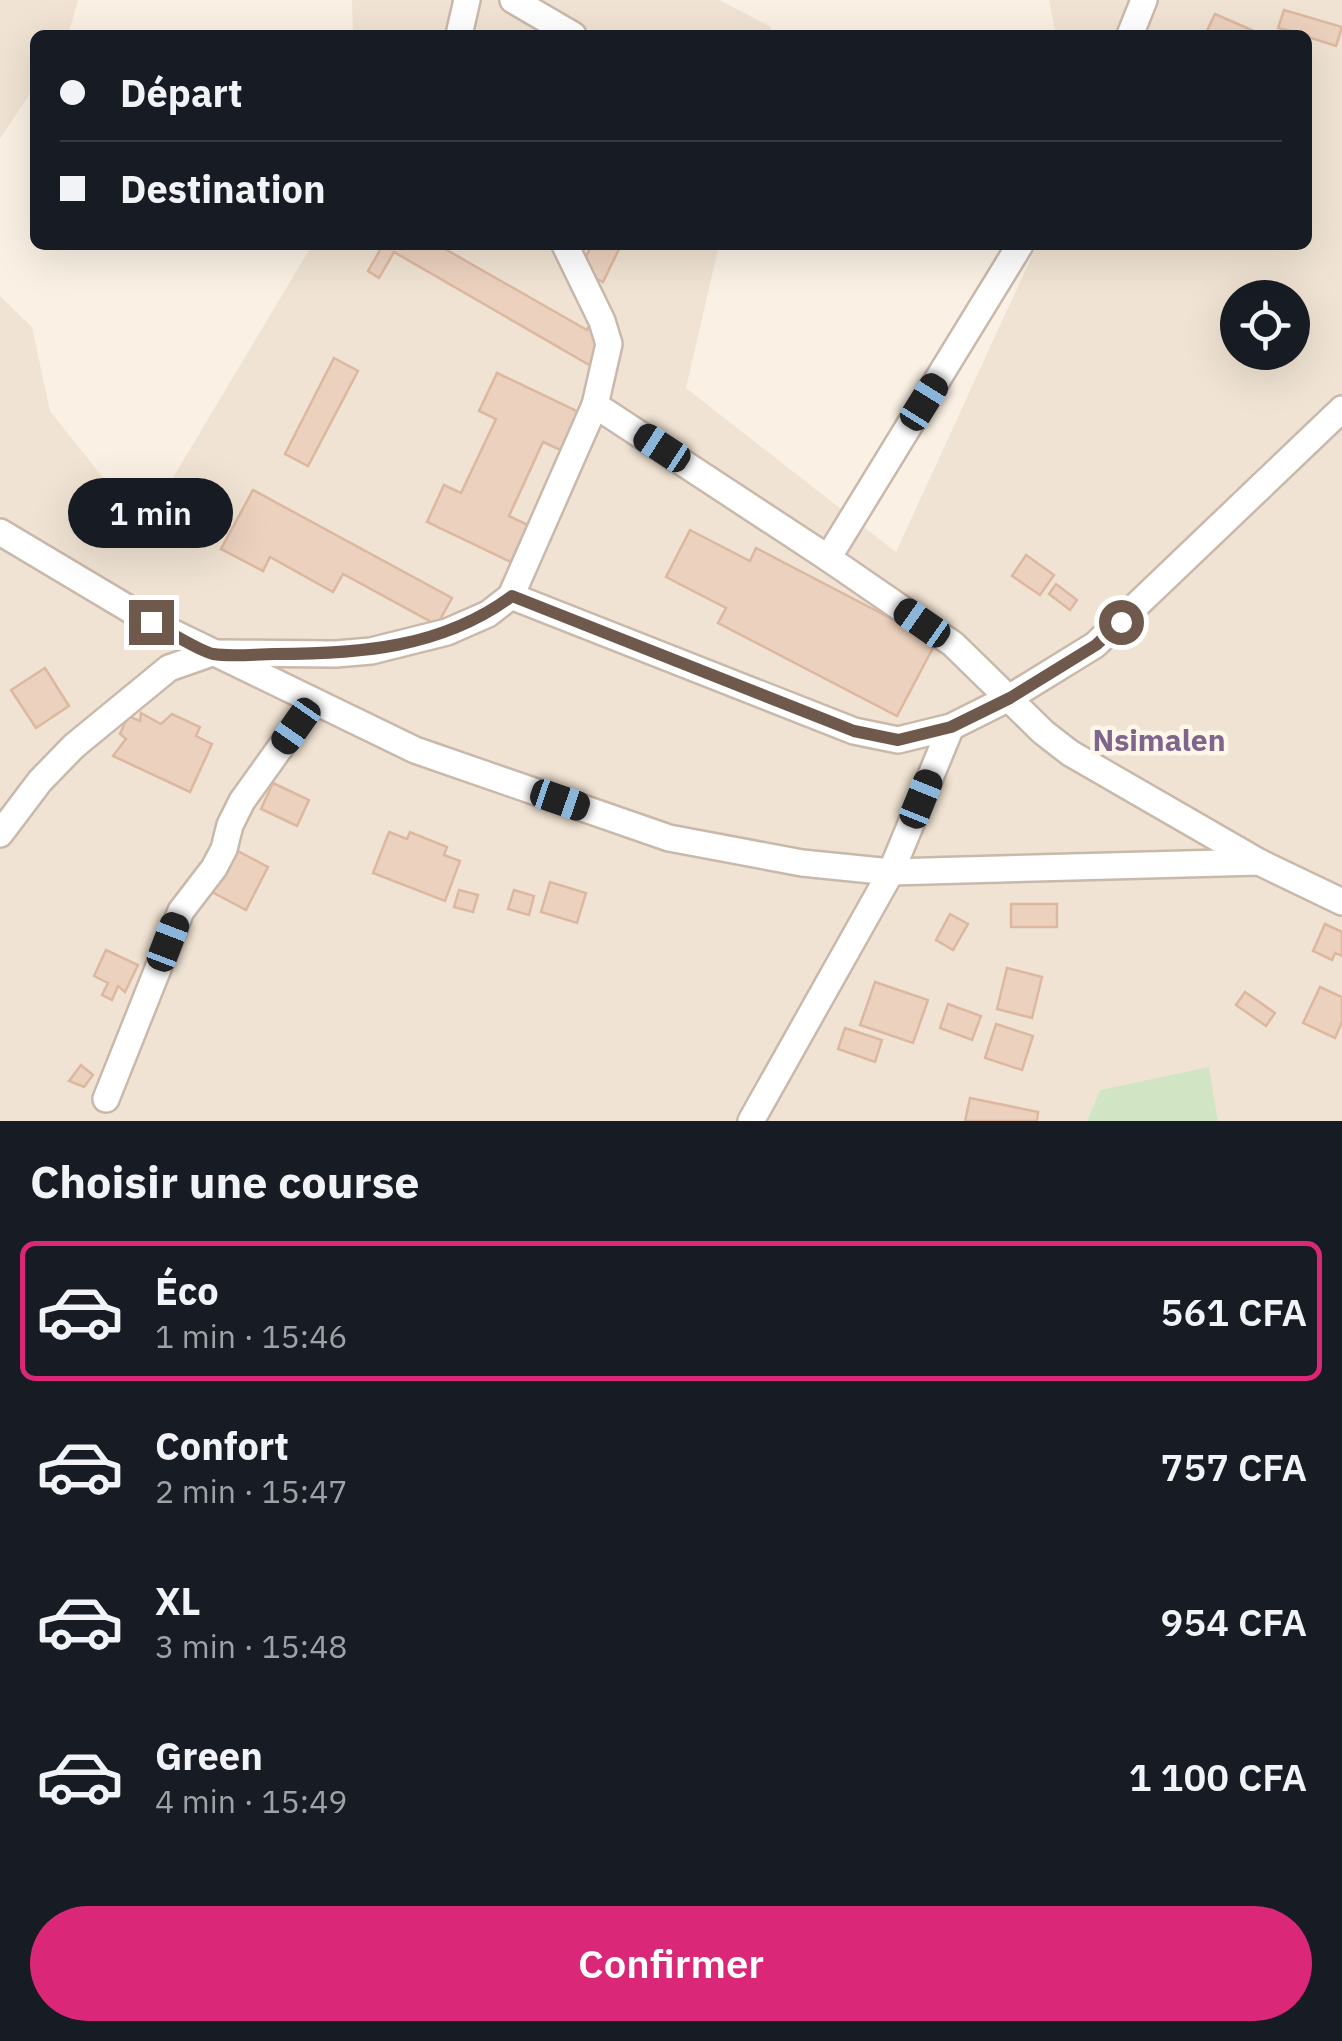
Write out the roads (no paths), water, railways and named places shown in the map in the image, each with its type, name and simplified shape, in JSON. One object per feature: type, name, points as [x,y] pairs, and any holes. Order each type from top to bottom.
[{"type":"street","points":[[460,30],[467,0]]},
{"type":"street","points":[[513,0],[564,30]]},
{"type":"street","points":[[1132,30],[1144,0]]},
{"type":"street","points":[[0,834],[40,781],[74,746],[169,668],[212,654],[371,651],[447,632],[488,614],[512,596],[595,405],[609,344],[602,320],[567,250]]},
{"type":"street","points":[[828,558],[1017,250]]},
{"type":"street","points":[[595,405],[952,644],[1070,753],[1259,862],[1342,902]]},
{"type":"street","points":[[512,596],[854,731],[898,740],[951,727],[1010,698],[1096,645],[1342,409]]},
{"type":"street","points":[[0,532],[151,622],[415,750],[669,838],[802,863],[891,872],[1259,862]]},
{"type":"street","points":[[106,1098],[180,911],[214,868],[242,801],[314,702]]},
{"type":"street","points":[[751,1121],[891,872],[951,727]]},
{"type":"district","name":"Nsimalen","points":[[1159,739]]}]
